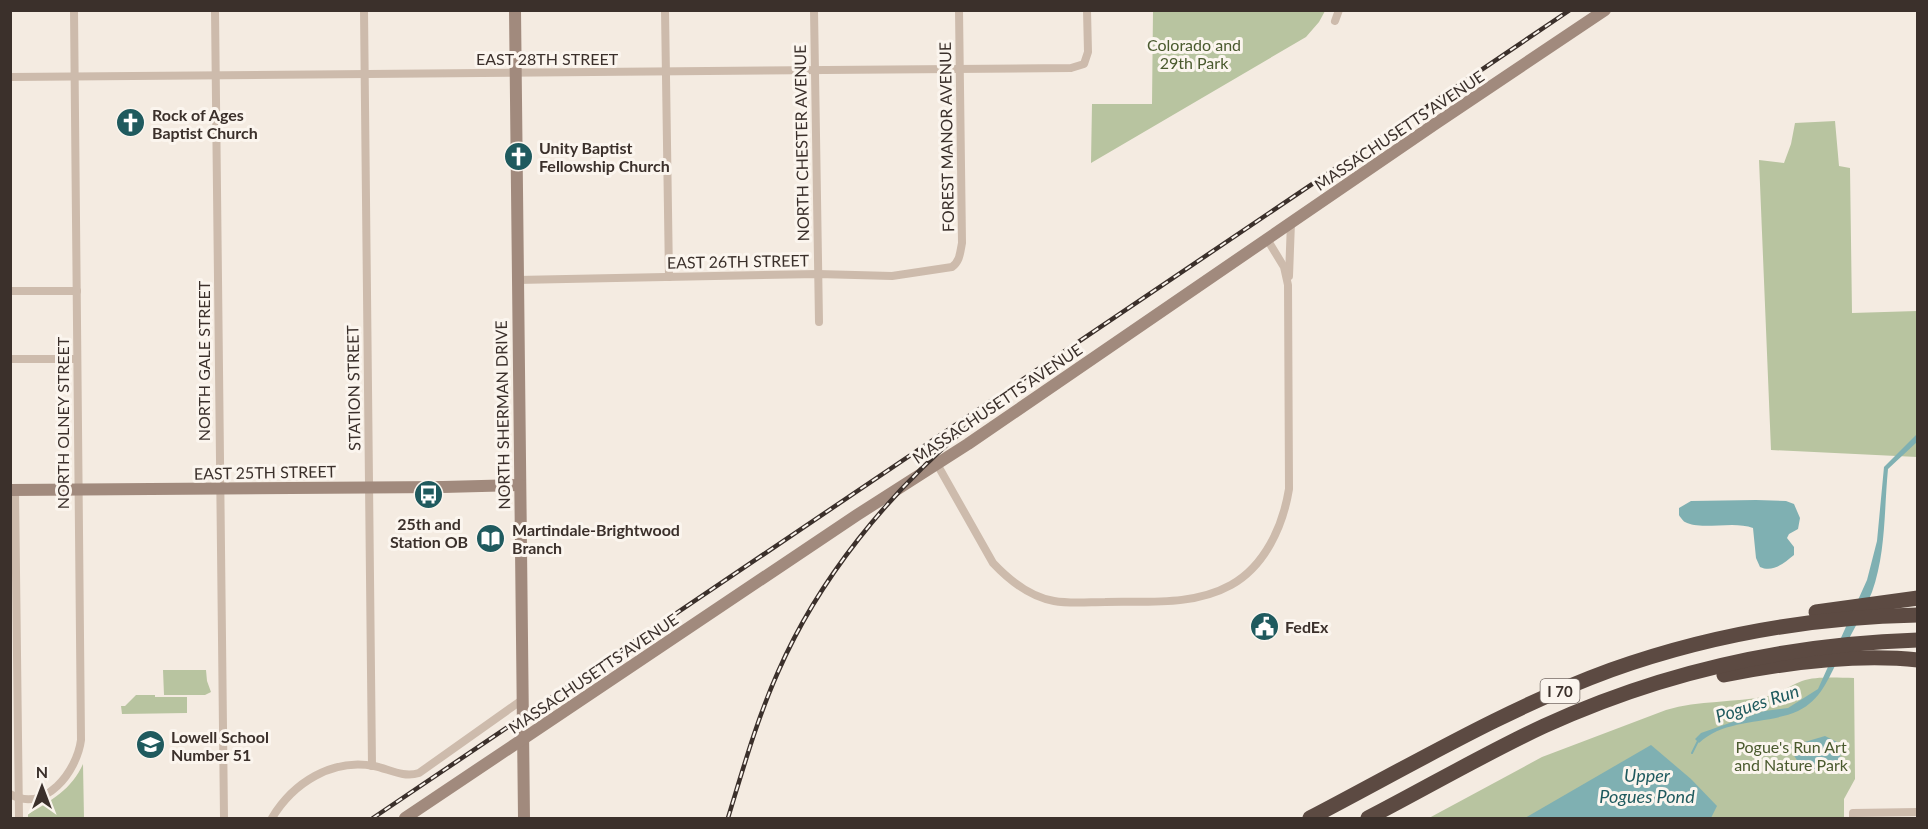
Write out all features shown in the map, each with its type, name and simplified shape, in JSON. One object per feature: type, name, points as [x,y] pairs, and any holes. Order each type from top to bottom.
[{"type":"highway","points":[[1834,614],[1917,598]]},
{"type":"highway","points":[[1834,614],[1917,615]]},
{"type":"highway","name":"I 70","points":[[1310,819],[1510,714],[1553,694],[1630,664],[1805,615],[1834,614]]},
{"type":"highway","name":"I 70","points":[[1368,819],[1517,739],[1653,684],[1751,658],[1818,647],[1917,640]]},
{"type":"highway","points":[[1604,702],[1752,669],[1860,659],[1917,660]]},
{"type":"main road","name":"NORTH SHERMAN DRIVE","points":[[514,10],[524,819]]},
{"type":"main road","name":"MASSACHUSETTS AVENUE","points":[[408,817],[857,515],[937,464],[1605,10]]},
{"type":"main road","name":"EAST 25TH STREET","points":[[13,490],[520,485]]},
{"type":"street","name":"NORTH OLNEY STREET","points":[[15,796],[37,798],[62,782],[73,767],[81,745],[74,10]]},
{"type":"street","name":"NORTH GALE STREET","points":[[215,10],[224,819]]},
{"type":"street","name":"STATION STREET","points":[[364,10],[372,766]]},
{"type":"street","points":[[665,10],[669,277]]},
{"type":"street","name":"NORTH CHESTER AVENUE","points":[[814,10],[819,322]]},
{"type":"street","name":"FOREST MANOR AVENUE","points":[[957,263],[962,243],[959,10]]},
{"type":"street","name":"EAST 28TH STREET","points":[[10,77],[1071,68],[1084,64],[1088,52],[1087,10]]},
{"type":"street","points":[[1335,21],[1339,10]]},
{"type":"street","points":[[937,464],[993,563],[1017,585],[1044,597],[1054,601],[1077,602],[1168,602],[1207,596],[1233,584],[1263,555],[1277,533],[1289,489],[1288,285],[1291,222]]},
{"type":"street","points":[[1267,239],[1284,267],[1288,285]]},
{"type":"street","name":"EAST 26TH STREET","points":[[517,280],[818,274],[892,276],[946,269],[957,263]]},
{"type":"street","points":[[10,291],[76,291]]},
{"type":"street","points":[[10,359],[77,359]]},
{"type":"street","points":[[13,490],[15,796],[19,819]]},
{"type":"street","points":[[272,819],[291,793],[316,775],[342,766],[372,766],[411,775],[425,770],[522,700]]},
{"type":"street","points":[[1853,816],[1917,812]]},
{"type":"green space","name":"Colorado and 29th Park","points":[[1153,10],[1325,11],[1306,37],[1091,163],[1092,104],[1152,104]]},
{"type":"green space","points":[[1835,121],[1839,166],[1850,168],[1852,313],[1917,311],[1917,457],[1771,450],[1759,160],[1784,163],[1795,123]]},
{"type":"green space","points":[[163,670],[206,670],[211,692],[205,695],[164,695]]},
{"type":"green space","name":"Pogue's Run Art and Nature Park","points":[[1854,678],[1855,779],[1844,799],[1844,818],[1429,818],[1542,757],[1666,710],[1768,696],[1808,679]]},
{"type":"green space","points":[[136,695],[187,697],[187,713],[122,714],[121,706],[125,706]]},
{"type":"green space","points":[[83,764],[84,818],[28,818],[28,814],[53,799],[67,787]]},
{"type":"water","points":[[1917,434],[1917,442],[1888,469],[1882,547],[1877,577],[1865,608],[1823,688],[1813,701],[1798,711],[1721,729],[1699,743],[1695,739],[1701,733],[1764,711],[1788,708],[1818,689],[1867,580],[1877,541],[1884,467]]},
{"type":"water","points":[[1691,501],[1786,501],[1794,504],[1800,518],[1798,529],[1789,534],[1787,538],[1794,547],[1794,555],[1774,568],[1760,567],[1756,558],[1753,528],[1736,525],[1692,525],[1684,522],[1679,515],[1679,508]]},
{"type":"water","points":[[1825,736],[1841,744],[1840,760],[1835,767],[1820,770],[1802,765],[1793,754],[1791,746]]},
{"type":"water","name":"Upper Pogues Pond","points":[[1651,745],[1691,779],[1717,806],[1711,818],[1525,818]]},
{"type":"waterway","name":"Pogues Run","points":[[1692,753],[1699,739]]},
{"type":"railway","points":[[373,818],[1570,10]]},
{"type":"railway","points":[[728,818],[770,690],[795,637],[814,604],[835,571],[883,509],[909,481],[966,428]]},
{"type":"place","name":"Rock of Ages Baptist Church","points":[[131,123]]},
{"type":"place","name":"Unity Baptist Fellowship Church","points":[[518,156]]},
{"type":"place","name":"25th and Station OB","points":[[429,495]]},
{"type":"place","name":"Martindale-Brightwood Branch","points":[[491,538]]},
{"type":"place","name":"FedEx","points":[[1264,626]]},
{"type":"place","name":"Lowell School Number 51","points":[[150,745]]}]
